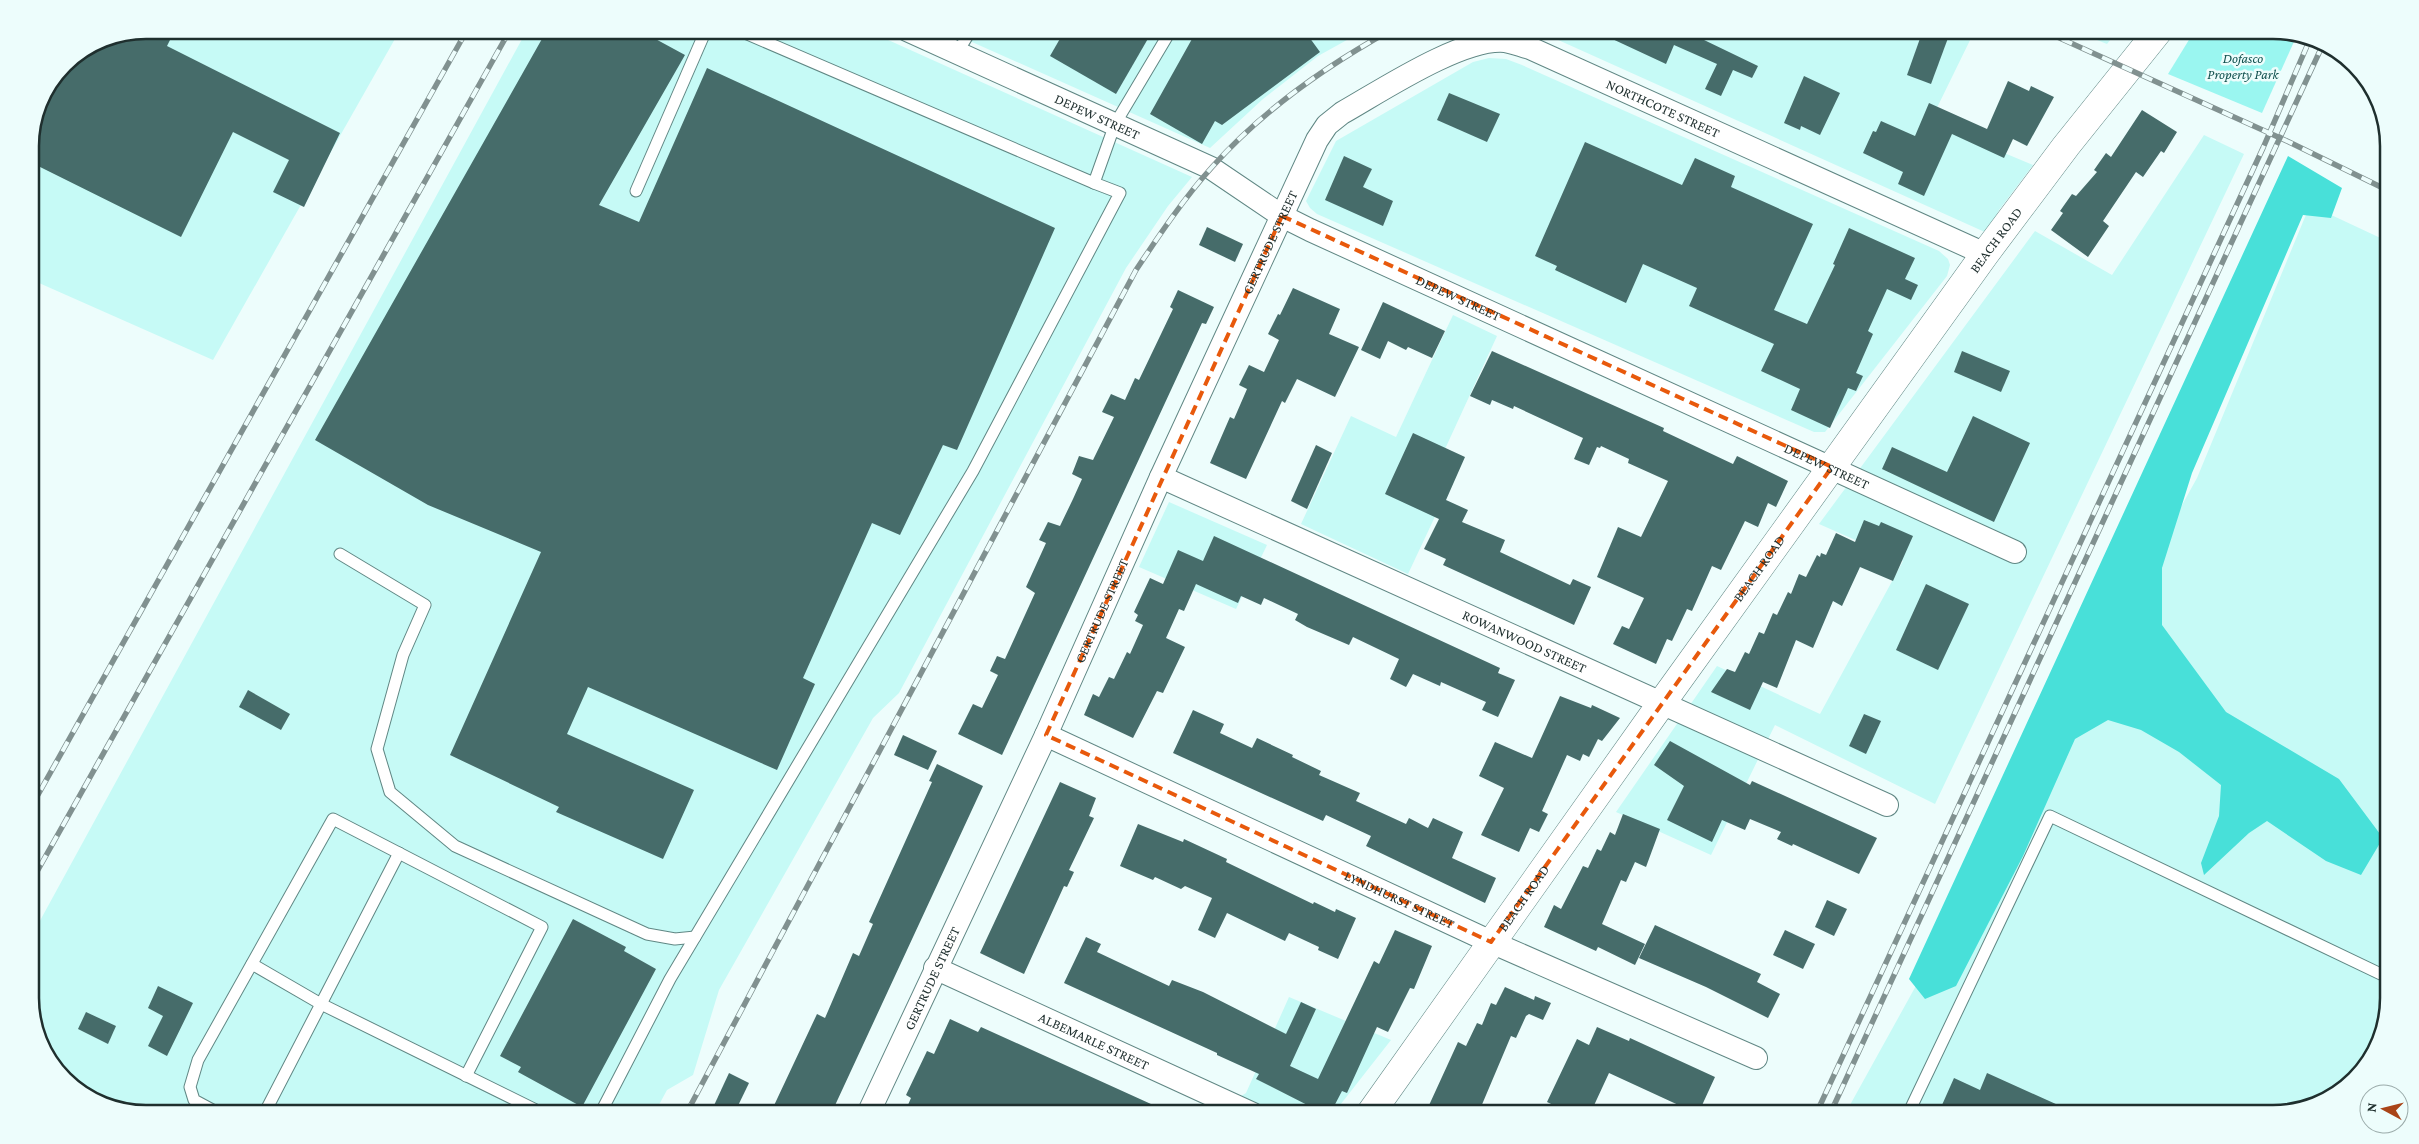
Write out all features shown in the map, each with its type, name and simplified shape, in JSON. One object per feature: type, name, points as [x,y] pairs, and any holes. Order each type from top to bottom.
[{"type":"street","name":"DEPEW STREET","points":[[927,39],[1212,168],[1282,216],[2015,552]]},
{"type":"street","name":"BEACH ROAD","points":[[1376,1105],[1661,704],[1985,254],[2066,146],[2152,39]]},
{"type":"street","name":"NORTHCOTE STREET","points":[[1342,113],[1454,51],[1477,43],[1505,41],[1530,48],[1985,254]]},
{"type":"street","name":"GERTRUDE STREET","points":[[872,1105],[1046,735],[1161,477],[1317,140],[1327,125],[1342,113]]},
{"type":"street","name":"ROWANWOOD STREET","points":[[1161,477],[1887,805]]},
{"type":"street","name":"LYNDHURST STREET","points":[[1046,735],[1491,942],[1756,1058]]},
{"type":"street","name":"ALBEMARLE STREET","points":[[935,968],[1233,1105]]},
{"type":"lane","points":[[636,192],[702,39]]},
{"type":"lane","points":[[605,1105],[670,979],[983,454],[1120,193],[759,39]]},
{"type":"lane","points":[[957,53],[966,39]]},
{"type":"lane","points":[[1094,183],[1115,124],[1166,39]]},
{"type":"lane","points":[[340,554],[425,606],[403,655],[377,749],[390,792],[455,846],[646,934],[674,939],[695,937]]},
{"type":"lane","points":[[1912,1105],[2050,816],[2380,974]]},
{"type":"lane","points":[[203,1105],[194,1100],[190,1087],[198,1060],[333,819],[542,927],[466,1076]]},
{"type":"lane","points":[[269,1105],[398,853]]},
{"type":"lane","points":[[252,964],[321,1004],[526,1105]]},
{"type":"highlighted area","points":[[1282,216],[1832,467],[1491,942],[1046,735]]},
{"type":"shaded area","points":[[145,39],[395,39],[213,360],[39,283],[39,138],[42,118],[50,98],[65,75],[80,61],[111,44],[125,41]]},
{"type":"shaded area","points":[[522,39],[886,39],[1192,177],[1168,206],[1126,268],[899,693],[873,718],[719,990],[693,1075],[667,1090],[659,1105],[145,1105],[118,1102],[92,1091],[70,1074],[57,1058],[44,1033],[39,1006],[39,923]]},
{"type":"shaded area","points":[[965,39],[1349,39],[1318,56],[1263,99],[1210,148]]},
{"type":"shaded area","points":[[1556,39],[1971,39],[1930,122],[2033,165],[1999,210],[1987,233]]},
{"type":"shaded area","points":[[2094,39],[2111,39],[2107,44]]},
{"type":"shaded area","points":[[1489,58],[1506,59],[1522,65],[1939,251],[1948,259],[1950,265],[1947,276],[1825,432],[1814,432],[1317,214],[1310,208],[1306,201],[1336,141],[1473,62]]},
{"type":"shaded area","points":[[2204,135],[2244,154],[1935,804],[1775,725],[1711,855],[1616,812],[1717,666],[1820,714],[1903,561],[1819,524],[2035,231],[2112,275]]},
{"type":"shaded area","points":[[2288,156],[2342,188],[2331,218],[2303,215],[2192,473],[2162,568],[2162,625],[2226,712],[2339,779],[2380,834],[2380,843],[2361,875],[2326,861],[2267,821],[2249,833],[2204,875],[2201,863],[2219,816],[2221,785],[2179,752],[2141,730],[2108,720],[2075,739],[2023,856],[1956,986],[1925,999],[1909,979]]},
{"type":"shaded area","points":[[2310,205],[2380,238],[2380,1006],[2375,1033],[2366,1052],[2349,1074],[2333,1087],[2301,1102],[2288,1104],[1850,1105],[2197,478]]},
{"type":"shaded area","points":[[1453,315],[1497,336],[1445,449],[1463,457],[1408,574],[1301,524],[1351,416],[1396,437]]},
{"type":"shaded area","points":[[1169,502],[1267,545],[1236,609],[1139,567]]},
{"type":"shaded area","points":[[1289,997],[1391,1040],[1340,1105],[1227,1105],[1246,1093]]},
{"type":"green space","name":"Dofasco Property Park","points":[[2189,39],[2274,39],[2294,41],[2262,113],[2168,74]]},
{"type":"building","points":[[170,39],[167,46],[340,133],[304,207],[273,192],[289,160],[233,132],[181,237],[39,166],[39,138],[42,118],[57,86],[65,75],[80,61],[111,44],[131,40]]},
{"type":"building","points":[[542,39],[656,39],[685,55],[599,205],[639,222],[707,68],[1055,228],[957,450],[943,445],[900,535],[872,523],[803,678],[815,684],[777,770],[588,687],[567,734],[694,790],[663,859],[556,812],[559,807],[450,755],[541,552],[428,505],[315,440]]},
{"type":"building","points":[[1060,39],[1148,39],[1116,94],[1050,56]]},
{"type":"building","points":[[1192,39],[1311,39],[1320,52],[1222,125],[1215,121],[1202,144],[1150,114]]},
{"type":"building","points":[[1612,39],[1702,39],[1758,66],[1752,78],[1733,70],[1721,96],[1705,89],[1717,64],[1674,45],[1666,64]]},
{"type":"building","points":[[1920,39],[1948,39],[1931,84],[1907,75]]},
{"type":"building","points":[[1804,76],[1840,93],[1820,135],[1801,126],[1800,130],[1784,123]]},
{"type":"building","points":[[2008,81],[2029,91],[2031,86],[2054,97],[2027,146],[2013,139],[2004,158],[1952,134],[1924,196],[1898,184],[1903,172],[1863,153],[1873,131],[1876,132],[1881,121],[1915,136],[1929,103],[1987,129]]},
{"type":"building","points":[[1449,93],[1500,114],[1487,142],[1437,120]]},
{"type":"building","points":[[2142,110],[2177,132],[2164,153],[2161,151],[2143,177],[2136,172],[2103,221],[2109,226],[2088,257],[2051,230],[2063,213],[2060,211],[2072,194],[2076,196],[2097,172],[2094,170],[2106,153],[2111,157]]},
{"type":"building","points":[[1585,142],[1682,185],[1695,158],[1735,176],[1731,187],[1813,224],[1774,310],[1807,324],[1835,265],[1833,264],[1849,228],[1915,258],[1905,279],[1918,285],[1911,300],[1887,289],[1868,331],[1873,334],[1856,373],[1863,376],[1856,391],[1848,388],[1830,428],[1791,410],[1800,389],[1761,371],[1774,344],[1689,306],[1697,288],[1643,264],[1626,303],[1555,270],[1557,266],[1535,256]]},
{"type":"building","points":[[1344,156],[1372,169],[1363,187],[1393,201],[1383,226],[1325,200]]},
{"type":"building","points":[[1207,227],[1243,244],[1235,262],[1199,245]]},
{"type":"building","points":[[1293,288],[1340,309],[1329,334],[1359,347],[1335,397],[1297,379],[1285,403],[1282,401],[1246,479],[1210,463],[1230,417],[1234,419],[1247,389],[1239,385],[1249,365],[1264,372],[1279,340],[1268,334]]},
{"type":"building","points":[[1178,290],[1214,307],[1206,324],[1202,323],[1002,755],[958,734],[973,704],[982,708],[998,675],[990,671],[997,656],[1005,659],[1035,593],[1026,587],[1046,543],[1039,540],[1048,522],[1060,526],[1073,499],[1082,479],[1072,474],[1079,456],[1093,460],[1114,417],[1102,412],[1111,394],[1125,400],[1135,378],[1139,380],[1173,309],[1170,307]]},
{"type":"building","points":[[1383,302],[1445,331],[1432,358],[1408,347],[1406,350],[1388,341],[1380,359],[1361,350]]},
{"type":"building","points":[[1492,351],[1664,428],[1663,431],[1733,464],[1737,456],[1788,481],[1776,507],[1768,503],[1758,527],[1745,521],[1721,570],[1712,566],[1692,611],[1687,609],[1672,641],[1667,639],[1656,664],[1613,644],[1622,626],[1629,629],[1644,598],[1597,577],[1618,527],[1641,537],[1668,481],[1628,463],[1629,459],[1601,446],[1600,448],[1597,447],[1589,465],[1574,459],[1583,438],[1514,406],[1513,409],[1492,400],[1490,405],[1470,396]]},
{"type":"building","points":[[1962,351],[2010,371],[2001,392],[1954,372]]},
{"type":"building","points":[[1973,416],[2030,443],[1994,522],[1882,469],[1892,447],[1947,472]]},
{"type":"building","points":[[1413,433],[1465,457],[1446,500],[1468,510],[1462,522],[1505,540],[1500,552],[1570,585],[1573,579],[1591,587],[1574,625],[1443,565],[1446,559],[1424,549],[1439,519],[1385,494]]},
{"type":"building","points":[[1316,445],[1332,453],[1307,509],[1291,501]]},
{"type":"building","points":[[1864,520],[1879,526],[1881,522],[1913,536],[1893,581],[1860,567],[1842,606],[1833,601],[1813,648],[1796,640],[1777,688],[1763,682],[1750,710],[1711,692],[1727,669],[1735,672],[1745,652],[1749,654],[1759,632],[1764,634],[1773,613],[1777,615],[1788,592],[1791,594],[1799,574],[1806,577],[1817,555],[1820,557],[1821,553],[1826,555],[1836,533],[1855,542]]},
{"type":"building","points":[[1214,536],[1500,668],[1498,673],[1515,680],[1498,717],[1482,710],[1486,702],[1441,682],[1440,686],[1413,674],[1406,687],[1390,679],[1399,659],[1353,637],[1349,645],[1307,627],[1295,620],[1298,614],[1264,598],[1261,605],[1241,596],[1238,603],[1196,584],[1184,611],[1179,609],[1166,638],[1185,647],[1163,693],[1157,691],[1133,738],[1084,715],[1093,694],[1099,697],[1109,677],[1114,679],[1127,652],[1130,654],[1143,625],[1135,621],[1138,615],[1134,612],[1150,578],[1163,584],[1178,550],[1203,561]]},
{"type":"building","points":[[1926,584],[1969,604],[1938,670],[1896,650]]},
{"type":"building","points":[[248,690],[290,714],[281,730],[239,707]]},
{"type":"building","points":[[1560,696],[1591,708],[1592,705],[1620,718],[1602,741],[1598,739],[1589,757],[1583,754],[1580,761],[1567,755],[1542,811],[1548,814],[1539,832],[1530,828],[1519,852],[1481,835],[1504,788],[1479,776],[1495,742],[1532,758]]},
{"type":"building","points":[[1193,710],[1224,724],[1220,733],[1252,748],[1257,738],[1293,755],[1292,757],[1321,771],[1319,775],[1360,793],[1356,801],[1406,824],[1409,818],[1428,828],[1433,818],[1463,832],[1452,858],[1496,878],[1485,903],[1366,846],[1371,836],[1326,815],[1323,821],[1173,753]]},
{"type":"building","points":[[1864,714],[1881,721],[1866,754],[1849,746]]},
{"type":"building","points":[[903,735],[937,751],[928,770],[894,755]]},
{"type":"building","points":[[1670,741],[1750,785],[1752,781],[1877,838],[1859,874],[1793,844],[1792,846],[1777,839],[1781,832],[1750,819],[1745,830],[1722,820],[1712,842],[1667,820],[1684,786],[1654,765]]},
{"type":"building","points":[[937,764],[983,786],[835,1105],[774,1105],[817,1014],[825,1018],[853,953],[859,956],[873,924],[869,922],[932,782],[929,781]]},
{"type":"building","points":[[1060,782],[1096,798],[1089,816],[1094,818],[1069,870],[1074,872],[1067,887],[1064,886],[1024,974],[980,953]]},
{"type":"building","points":[[1623,814],[1660,829],[1646,867],[1635,862],[1626,882],[1621,880],[1602,924],[1645,944],[1635,965],[1598,947],[1596,951],[1544,927],[1554,905],[1561,909],[1583,866],[1588,868],[1597,849],[1601,851],[1610,832],[1615,835]]},
{"type":"building","points":[[1138,824],[1183,842],[1184,839],[1227,859],[1226,862],[1313,904],[1314,902],[1335,912],[1336,909],[1356,918],[1338,959],[1318,950],[1319,947],[1289,933],[1285,941],[1227,913],[1215,938],[1198,930],[1212,898],[1185,886],[1181,889],[1155,877],[1153,880],[1120,866]]},
{"type":"building","points":[[1827,900],[1847,909],[1834,936],[1815,927]]},
{"type":"building","points":[[573,919],[626,947],[624,951],[656,969],[583,1105],[578,1105],[518,1072],[521,1067],[500,1056]]},
{"type":"building","points":[[1655,925],[1761,974],[1757,982],[1780,994],[1768,1018],[1706,987],[1639,958]]},
{"type":"building","points":[[1395,930],[1432,946],[1414,989],[1410,988],[1388,1032],[1377,1027],[1347,1093],[1342,1091],[1335,1105],[1307,1105],[1256,1079],[1259,1074],[1064,983],[1086,937],[1101,944],[1097,952],[1169,986],[1172,980],[1203,992],[1286,1034],[1301,1002],[1316,1009],[1290,1066],[1318,1079],[1374,961],[1379,964]]},
{"type":"building","points":[[1785,930],[1815,944],[1803,969],[1773,955]]},
{"type":"building","points":[[158,986],[193,1003],[167,1056],[148,1046],[163,1016],[148,1008]]},
{"type":"building","points":[[1505,987],[1534,1000],[1535,996],[1551,1003],[1543,1020],[1529,1014],[1526,1016],[1516,1038],[1511,1036],[1482,1105],[1429,1105],[1458,1042],[1466,1046],[1477,1023],[1482,1025],[1491,1003],[1496,1005]]},
{"type":"building","points":[[86,1012],[116,1026],[108,1044],[78,1029]]},
{"type":"building","points":[[950,1019],[978,1032],[981,1027],[1153,1105],[908,1105],[911,1098],[906,1095],[927,1051],[934,1054]]},
{"type":"building","points":[[1597,1027],[1629,1041],[1630,1038],[1715,1077],[1702,1105],[1678,1105],[1609,1073],[1594,1105],[1553,1105],[1547,1102],[1577,1039],[1589,1045]]},
{"type":"building","points":[[729,1073],[749,1083],[738,1105],[714,1105]]},
{"type":"building","points":[[1987,1073],[2058,1105],[1942,1105],[1954,1078],[1980,1090]]},
{"type":"railway","points":[[39,793],[462,39]]},
{"type":"railway","points":[[39,868],[505,39]]},
{"type":"railway","points":[[691,1105],[1136,270],[1192,191],[1232,146],[1296,90],[1376,39]]},
{"type":"railway","points":[[2062,39],[2289,142],[2380,187]]},
{"type":"railway","points":[[1820,1105],[2263,148],[2308,44]]},
{"type":"railway","points":[[1834,1105],[2320,50]]}]
